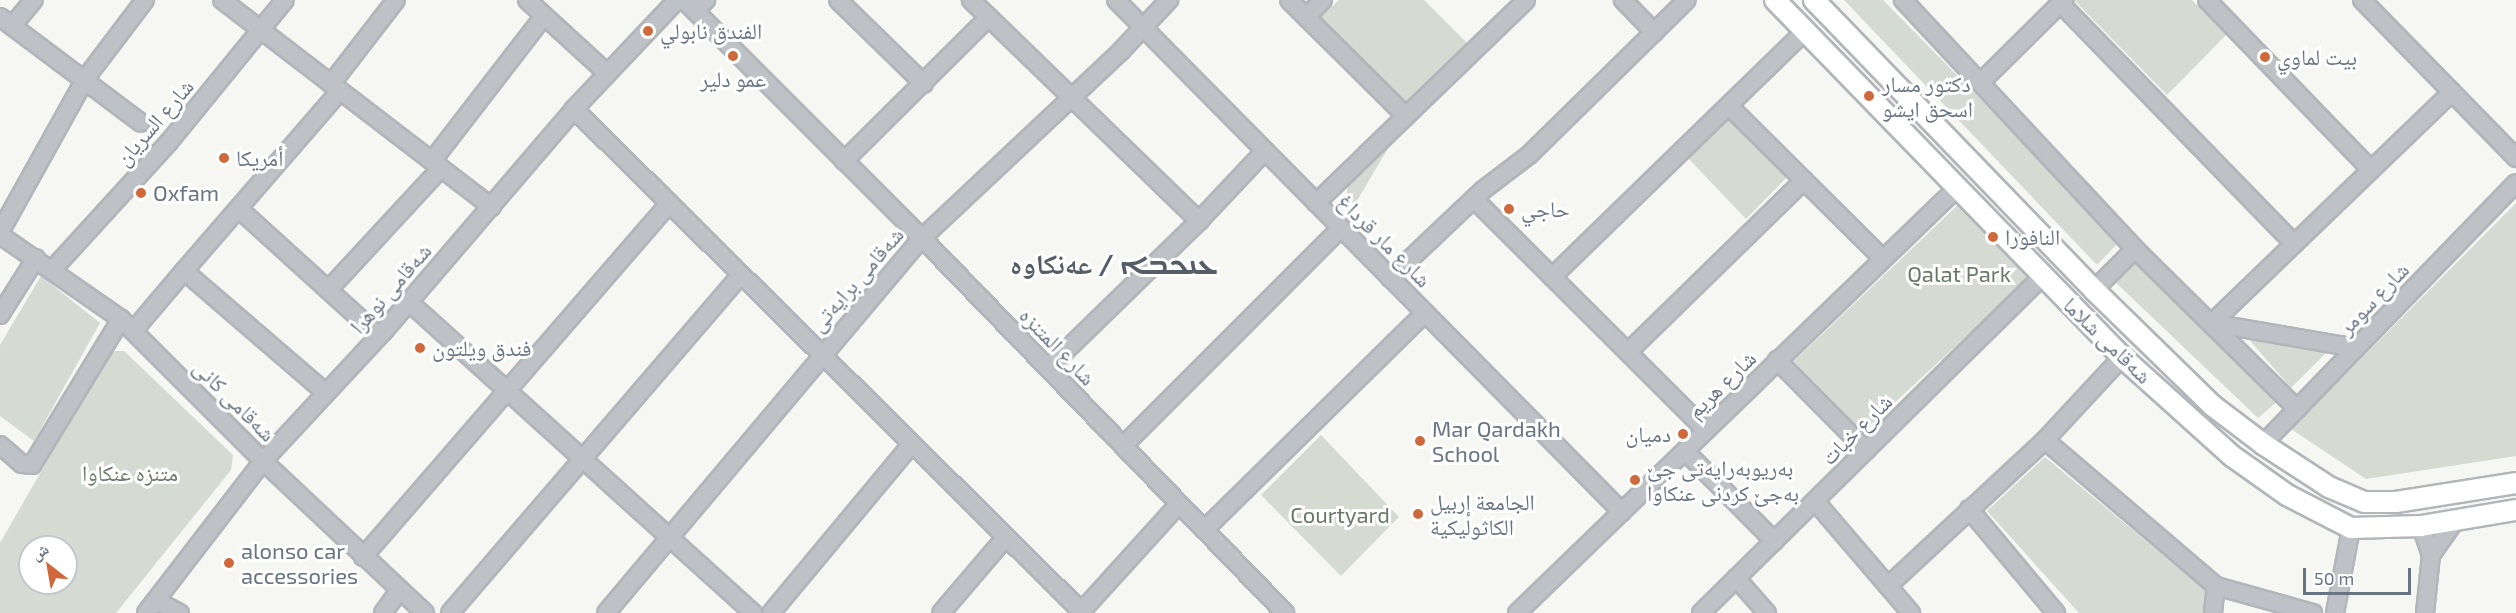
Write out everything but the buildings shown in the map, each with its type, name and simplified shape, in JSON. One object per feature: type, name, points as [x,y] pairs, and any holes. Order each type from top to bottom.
[{"type":"main road","name":"شەقامی شلاما","points":[[1775,0],[2122,357],[2232,456],[2287,495],[2350,528],[2421,526],[2516,510]]},
{"type":"main road","name":"شەقامی شلاما","points":[[1814,0],[2094,290],[2213,406],[2263,444],[2329,487],[2364,502],[2396,502],[2516,483]]},
{"type":"main road","points":[[1893,122],[1913,103]]},
{"type":"street","points":[[34,0],[6,22],[141,123]]},
{"type":"street","points":[[0,234],[85,80],[146,0]]},
{"type":"street","points":[[222,0],[492,207]]},
{"type":"street","name":"شارع السريان","points":[[53,269],[168,142],[285,0]]},
{"type":"street","points":[[0,445],[22,464],[32,465],[127,325],[184,271],[238,209],[336,87],[396,0]]},
{"type":"street","points":[[528,0],[607,73]]},
{"type":"street","name":"شەقامی نوهرا","points":[[152,607],[264,461],[379,336],[574,109],[676,0]]},
{"type":"street","points":[[838,0],[924,84]]},
{"type":"street","points":[[971,0],[1199,221]]},
{"type":"street","name":"شارع مار قرداغ","points":[[1116,0],[1622,512]]},
{"type":"street","name":"شەقامی برایەتی","points":[[606,613],[821,353],[922,238],[1072,98],[1169,0]]},
{"type":"street","points":[[1288,0],[1406,116]]},
{"type":"street","points":[[1306,17],[1323,0]]},
{"type":"street","points":[[1316,203],[1526,0]]},
{"type":"street","points":[[1623,0],[1654,32]]},
{"type":"street","points":[[1390,278],[1474,199],[1529,155],[1687,0]]},
{"type":"street","points":[[2206,0],[2371,170]]},
{"type":"street","points":[[2362,0],[2516,158]]},
{"type":"street","points":[[1906,1],[2135,249],[2297,409]]},
{"type":"street","points":[[1981,82],[2062,2],[2294,244]]},
{"type":"street","name":"شارع المتنزه","points":[[695,4],[844,161],[922,238],[1285,613]]},
{"type":"street","points":[[330,288],[436,165],[544,16]]},
{"type":"street","points":[[844,161],[989,17]]},
{"type":"street","points":[[1552,277],[1805,31]]},
{"type":"street","points":[[2212,323],[2452,92]]},
{"type":"street","points":[[1729,106],[1883,259]]},
{"type":"street","points":[[574,109],[1081,612],[1179,504]]},
{"type":"street","points":[[1048,368],[1199,221],[1265,151]]},
{"type":"street","points":[[1628,352],[1804,180]]},
{"type":"street","name":"شارع سومر","points":[[2263,444],[2516,183]]},
{"type":"street","name":"شارع هريم","points":[[1517,613],[1958,188]]},
{"type":"street","points":[[1474,199],[1706,430]]},
{"type":"street","points":[[363,557],[505,390],[669,204]]},
{"type":"street","points":[[238,209],[330,288],[379,336]]},
{"type":"street","points":[[1123,446],[1341,228]]},
{"type":"street","name":"شەقامی کانی","points":[[0,234],[53,269],[127,325],[363,557],[425,613]]},
{"type":"street","points":[[2094,290],[2135,249]]},
{"type":"street","points":[[0,315],[36,258]]},
{"type":"street","points":[[184,271],[326,393]]},
{"type":"street","points":[[450,613],[741,275]]},
{"type":"street","name":"شارع خبات","points":[[1701,613],[2043,276]]},
{"type":"street","points":[[408,302],[753,613]]},
{"type":"street","points":[[1204,530],[1425,313]]},
{"type":"street","points":[[2212,323],[2356,348]]},
{"type":"street","points":[[1888,586],[2045,440],[2122,357]]},
{"type":"street","points":[[1778,360],[1866,450]]},
{"type":"street","points":[[2045,440],[2216,586],[2313,613]]},
{"type":"street","points":[[771,613],[912,444]]},
{"type":"street","points":[[1685,451],[1774,541]]},
{"type":"street","points":[[1815,501],[1911,613]]},
{"type":"street","points":[[1969,509],[2056,613]]},
{"type":"street","points":[[2431,555],[2456,521]]},
{"type":"street","points":[[2421,526],[2431,555],[2425,613]]},
{"type":"street","points":[[2335,613],[2350,528]]},
{"type":"street","points":[[941,613],[1006,537]]},
{"type":"street","points":[[1736,578],[1767,613]]},
{"type":"street","points":[[2213,613],[2216,586]]},
{"type":"street","points":[[383,613],[400,590]]},
{"type":"street","points":[[152,607],[180,613]]},
{"type":"green space","points":[[1339,0],[1424,0],[1469,45],[1407,109],[1318,20]]},
{"type":"green space","points":[[1844,0],[1883,0],[2120,241],[2097,265]]},
{"type":"green space","points":[[2074,0],[2192,0],[2227,34],[2167,95]]},
{"type":"green space","points":[[1727,118],[1788,176],[1746,219],[1687,157]]},
{"type":"green space","points":[[1381,133],[1393,140],[1355,204],[1346,197],[1349,181],[1343,165]]},
{"type":"green space","name":"Qalat Park","points":[[1962,201],[2031,276],[1863,432],[1794,361]]},
{"type":"green space","points":[[2516,203],[2516,456],[2366,479],[2291,429]]},
{"type":"green space","points":[[2134,256],[2278,401],[2258,418],[2111,278]]},
{"type":"green space","points":[[41,276],[100,323],[34,441],[0,416],[0,345]]},
{"type":"green space","points":[[2246,336],[2329,350],[2291,388]]},
{"type":"green space","name":"متنزه عنكاوا","points":[[115,351],[124,351],[233,455],[231,470],[116,613],[0,613],[0,543],[107,357]]},
{"type":"green space","name":"Courtyard","points":[[1321,435],[1399,517],[1341,576],[1261,495]]},
{"type":"green space","points":[[2045,457],[2207,592],[2205,613],[2079,613],[1987,511]]},
{"type":"place","name":"الفندق نابولي","points":[[648,31]]},
{"type":"place","name":"عمو دلير","points":[[733,56]]},
{"type":"place","name":"بيت لماوي","points":[[2265,57]]},
{"type":"place","name":"دكتور مسار اسحق ايشو","points":[[1869,96]]},
{"type":"place","name":"أمريكا","points":[[224,158]]},
{"type":"place","name":"Oxfam","points":[[141,193]]},
{"type":"place","name":"حاجي","points":[[1509,209]]},
{"type":"place","name":"النافورا","points":[[1993,237]]},
{"type":"place","name":"فندق ویلتون","points":[[420,348]]},
{"type":"place","name":"دميان","points":[[1683,434]]},
{"type":"place","name":"Mar Qardakh School","points":[[1420,441]]},
{"type":"place","name":"بەریوبەرایەتی جێ بەجێ کردنی عنکاوا","points":[[1635,480]]},
{"type":"place","name":"الجامعة إربيل الكاثوليكية","points":[[1418,514]]},
{"type":"place","name":"alonso car accessories","points":[[229,563]]},
{"type":"district","name":"ܥܢܟܒܐ / عەنکاوە","points":[[1114,263]]}]
